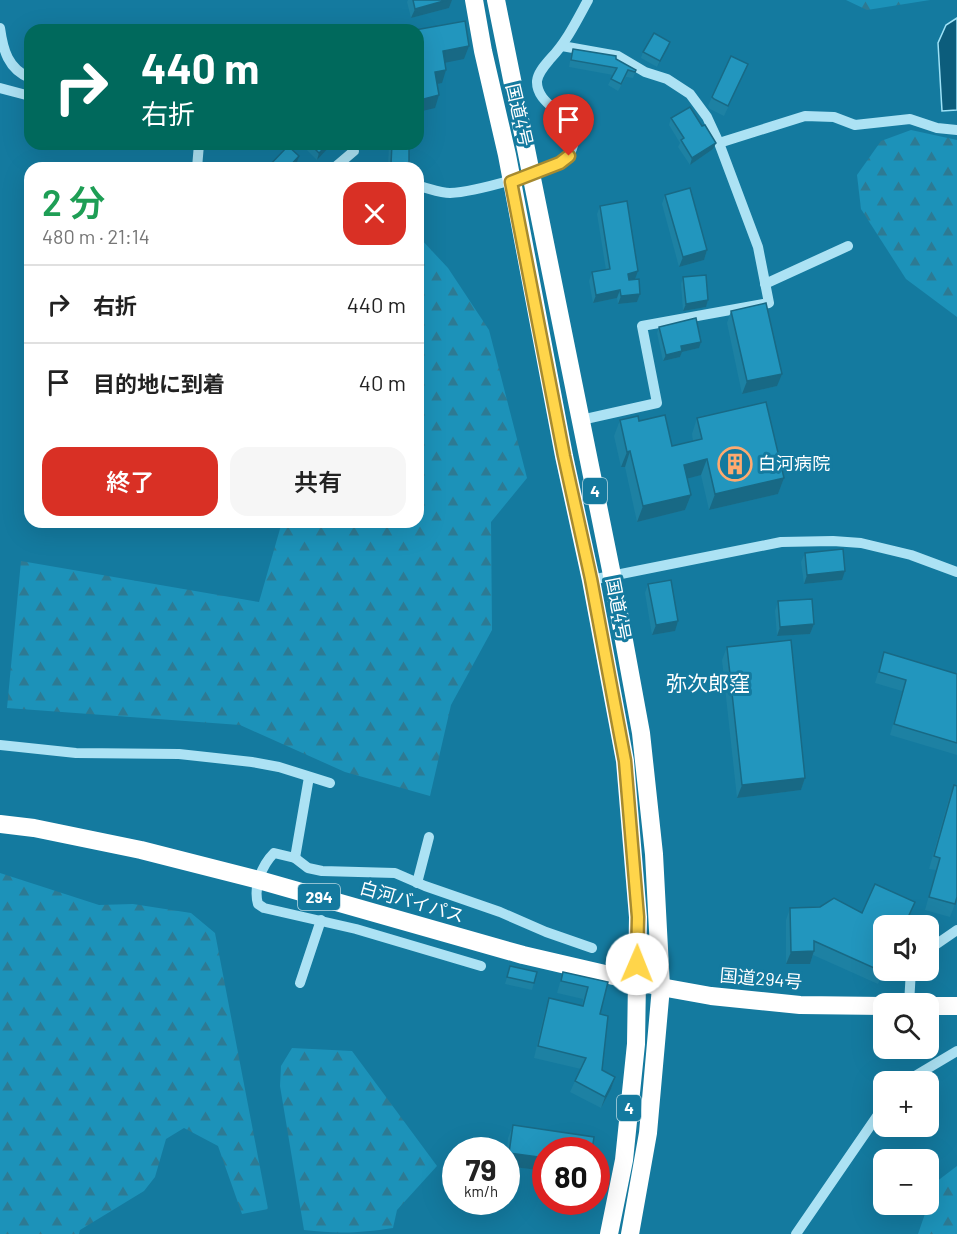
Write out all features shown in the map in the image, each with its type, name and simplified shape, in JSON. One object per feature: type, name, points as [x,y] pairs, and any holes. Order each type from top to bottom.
[{"type":"highway","name":"国道4号","points":[[474,0],[564,456],[591,579],[625,761],[638,917],[636,1044],[624,1160],[609,1234]]},
{"type":"highway","name":"国道4号","points":[[496,0],[612,575],[641,733],[654,854],[661,987],[648,1133],[630,1234]]},
{"type":"highway","name":"白河バイパス","points":[[0,824],[89,838],[259,880],[523,955],[636,981]]},
{"type":"highway","name":"国道294号","points":[[636,981],[711,996],[788,1004],[873,1006]]},
{"type":"highway","points":[[939,1006],[957,1006]]},
{"type":"street","points":[[424,187],[449,193],[511,182],[560,163],[569,156],[574,145],[570,124],[542,96],[537,81],[542,68],[562,46],[588,0]]},
{"type":"street","points":[[0,28],[2,52],[16,70],[24,75]]},
{"type":"street","points":[[562,46],[618,57],[645,72],[668,79],[690,94],[707,117],[758,247],[769,303],[642,326],[657,403],[581,420]]},
{"type":"street","points":[[0,88],[24,94]]},
{"type":"street","points":[[718,143],[806,116],[834,117],[855,125],[910,119],[937,128],[957,130]]},
{"type":"street","points":[[341,162],[354,151]]},
{"type":"street","points":[[765,284],[848,246]]},
{"type":"street","points":[[591,579],[782,542],[833,541],[881,547],[957,572]]},
{"type":"street","points":[[0,745],[76,753],[190,755],[279,766],[330,783]]},
{"type":"street","points":[[295,858],[309,777]]},
{"type":"street","points":[[417,883],[429,837]]},
{"type":"street","points":[[481,966],[321,920],[264,908],[258,904],[256,897],[264,863],[274,853],[295,858],[308,868],[322,871],[395,873],[592,948]]},
{"type":"street","points":[[300,983],[321,920]]},
{"type":"street","points":[[939,943],[957,930]]},
{"type":"street","points":[[923,1071],[957,1051]]},
{"type":"street","points":[[796,1234],[873,1122]]},
{"type":"green space","points":[[846,0],[930,0],[867,10]]},
{"type":"green space","points":[[911,130],[957,140],[957,317],[906,279],[861,209],[857,175],[881,141]]},
{"type":"green space","points":[[424,242],[448,268],[489,330],[527,478],[491,522],[492,630],[451,705],[430,796],[345,772],[240,725],[7,708],[21,561],[259,602],[280,528],[424,528]]},
{"type":"green space","points":[[0,873],[99,905],[133,904],[191,913],[215,933],[268,1209],[242,1214],[218,1146],[184,1128],[166,1139],[155,1177],[144,1191],[80,1230],[79,1234],[0,1234]]},
{"type":"green space","points":[[292,1048],[352,1051],[437,1166],[397,1210],[393,1228],[349,1232],[304,1230],[280,1086],[281,1066]]},
{"type":"green space","points":[[957,1166],[957,1234],[918,1234],[925,1215],[939,1215],[939,1180]]},
{"type":"shaded area","points":[[957,18],[957,110],[942,111],[938,43],[946,25]]},
{"type":"building","points":[[413,0],[447,0],[415,9]]},
{"type":"building","points":[[465,21],[469,46],[443,51],[446,70],[435,72],[439,95],[424,99],[424,28]]},
{"type":"building","points":[[654,33],[670,42],[660,61],[643,52]]},
{"type":"building","points":[[573,49],[616,56],[616,59],[636,70],[635,72],[628,70],[621,84],[611,79],[617,68],[571,60]]},
{"type":"building","points":[[731,56],[748,64],[728,106],[712,97]]},
{"type":"building","points":[[690,107],[716,143],[692,158],[681,140],[684,138],[671,118]]},
{"type":"building","points":[[284,150],[292,150],[299,156],[294,162],[273,162]]},
{"type":"building","points":[[392,150],[409,150],[409,162],[391,162]]},
{"type":"building","points":[[690,188],[707,250],[683,257],[665,195]]},
{"type":"building","points":[[627,201],[638,271],[628,274],[629,280],[639,279],[640,294],[621,296],[620,290],[596,295],[592,272],[610,269],[600,206]]},
{"type":"building","points":[[706,275],[708,300],[686,304],[683,277]]},
{"type":"building","points":[[766,303],[782,374],[747,381],[731,311]]},
{"type":"building","points":[[696,318],[701,342],[681,346],[682,351],[666,355],[659,327]]},
{"type":"building","points":[[766,402],[784,478],[715,494],[707,459],[684,465],[691,495],[643,506],[620,420],[638,416],[639,421],[665,415],[672,446],[702,439],[697,418]]},
{"type":"building","points":[[843,549],[845,571],[807,575],[805,553]]},
{"type":"building","points":[[671,580],[678,621],[656,625],[648,584]]},
{"type":"building","points":[[812,599],[814,624],[780,627],[778,601]]},
{"type":"building","points":[[791,640],[805,778],[742,785],[727,647]]},
{"type":"building","points":[[884,652],[957,674],[957,743],[894,724],[906,680],[879,672]]},
{"type":"building","points":[[954,785],[957,786],[957,897],[955,904],[929,897],[940,858],[934,856]]},
{"type":"building","points":[[875,884],[915,902],[909,915],[873,915],[873,968],[814,941],[814,951],[791,952],[790,908],[820,907],[834,898],[862,913]]},
{"type":"building","points":[[510,966],[537,972],[534,983],[507,977]]},
{"type":"building","points":[[563,972],[608,982],[600,1014],[608,1016],[602,1070],[615,1077],[605,1097],[575,1081],[586,1058],[538,1046],[549,998],[583,1006],[588,987],[561,981]]},
{"type":"building","points":[[513,1125],[594,1137],[532,1137],[532,1156],[520,1154],[520,1137],[511,1137]]},
{"type":"place","name":"白河病院","points":[[735,464]]},
{"type":"district","name":"弥次郎窪","points":[[708,684]]},
{"type":"route","points":[[569,156],[560,163],[511,182],[625,761],[638,917],[637,964]]}]
